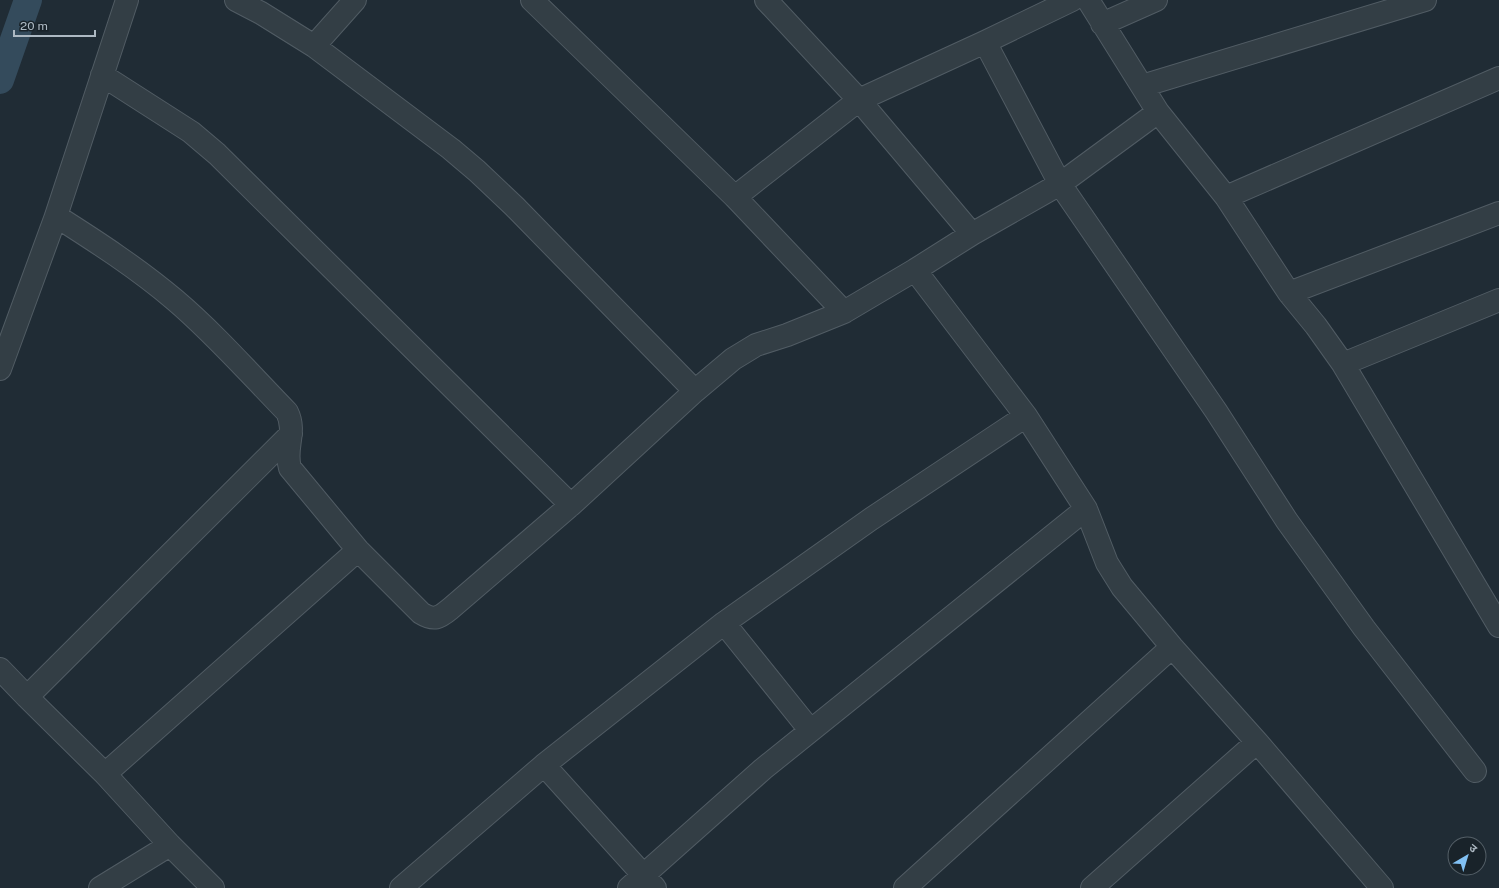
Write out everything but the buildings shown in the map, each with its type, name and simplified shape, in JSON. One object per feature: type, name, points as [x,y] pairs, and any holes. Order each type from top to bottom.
[{"type":"street","points":[[0,369],[56,216],[127,0]]},
{"type":"street","points":[[236,0],[261,13],[314,46],[451,149],[477,171],[514,206],[695,391]]},
{"type":"street","points":[[314,46],[355,0]]},
{"type":"street","points":[[532,0],[735,197],[844,312]]},
{"type":"street","points":[[766,0],[859,100],[972,234]]},
{"type":"street","points":[[735,197],[859,100],[986,42],[1072,0]]},
{"type":"street","points":[[1088,0],[1158,112],[1226,197],[1289,293],[1343,364],[1499,626]]},
{"type":"street","points":[[1102,24],[1156,0]]},
{"type":"street","points":[[1142,86],[1425,0]]},
{"type":"street","points":[[986,42],[1060,184],[1216,412],[1287,521],[1364,628],[1475,771]]},
{"type":"street","points":[[102,75],[191,132],[217,154],[571,505]]},
{"type":"street","points":[[1226,197],[1499,78]]},
{"type":"street","points":[[56,216],[121,258],[175,300],[287,412],[292,423],[288,461],[290,468],[358,550],[422,613],[428,617],[436,618],[450,609],[571,505],[695,391],[733,359],[756,345],[787,335],[844,312],[972,234],[1060,184],[1158,112]]},
{"type":"street","points":[[1289,293],[1499,213]]},
{"type":"street","points":[[915,270],[1026,416],[1086,509],[1107,563],[1122,587],[1172,647],[1257,742],[1382,888]]},
{"type":"street","points":[[1343,364],[1499,300]]},
{"type":"street","points":[[401,888],[544,765],[724,623],[871,519],[1026,416]]},
{"type":"street","points":[[27,697],[291,434]]},
{"type":"street","points":[[544,765],[642,884],[763,769],[1086,509]]},
{"type":"street","points":[[106,774],[358,550]]},
{"type":"street","points":[[724,623],[810,730]]},
{"type":"street","points":[[905,888],[1172,647]]},
{"type":"street","points":[[0,669],[106,774],[170,845],[213,888]]},
{"type":"street","points":[[1092,888],[1257,742]]},
{"type":"street","points":[[100,888],[170,845]]},
{"type":"waterway","points":[[0,80],[28,0]]}]
